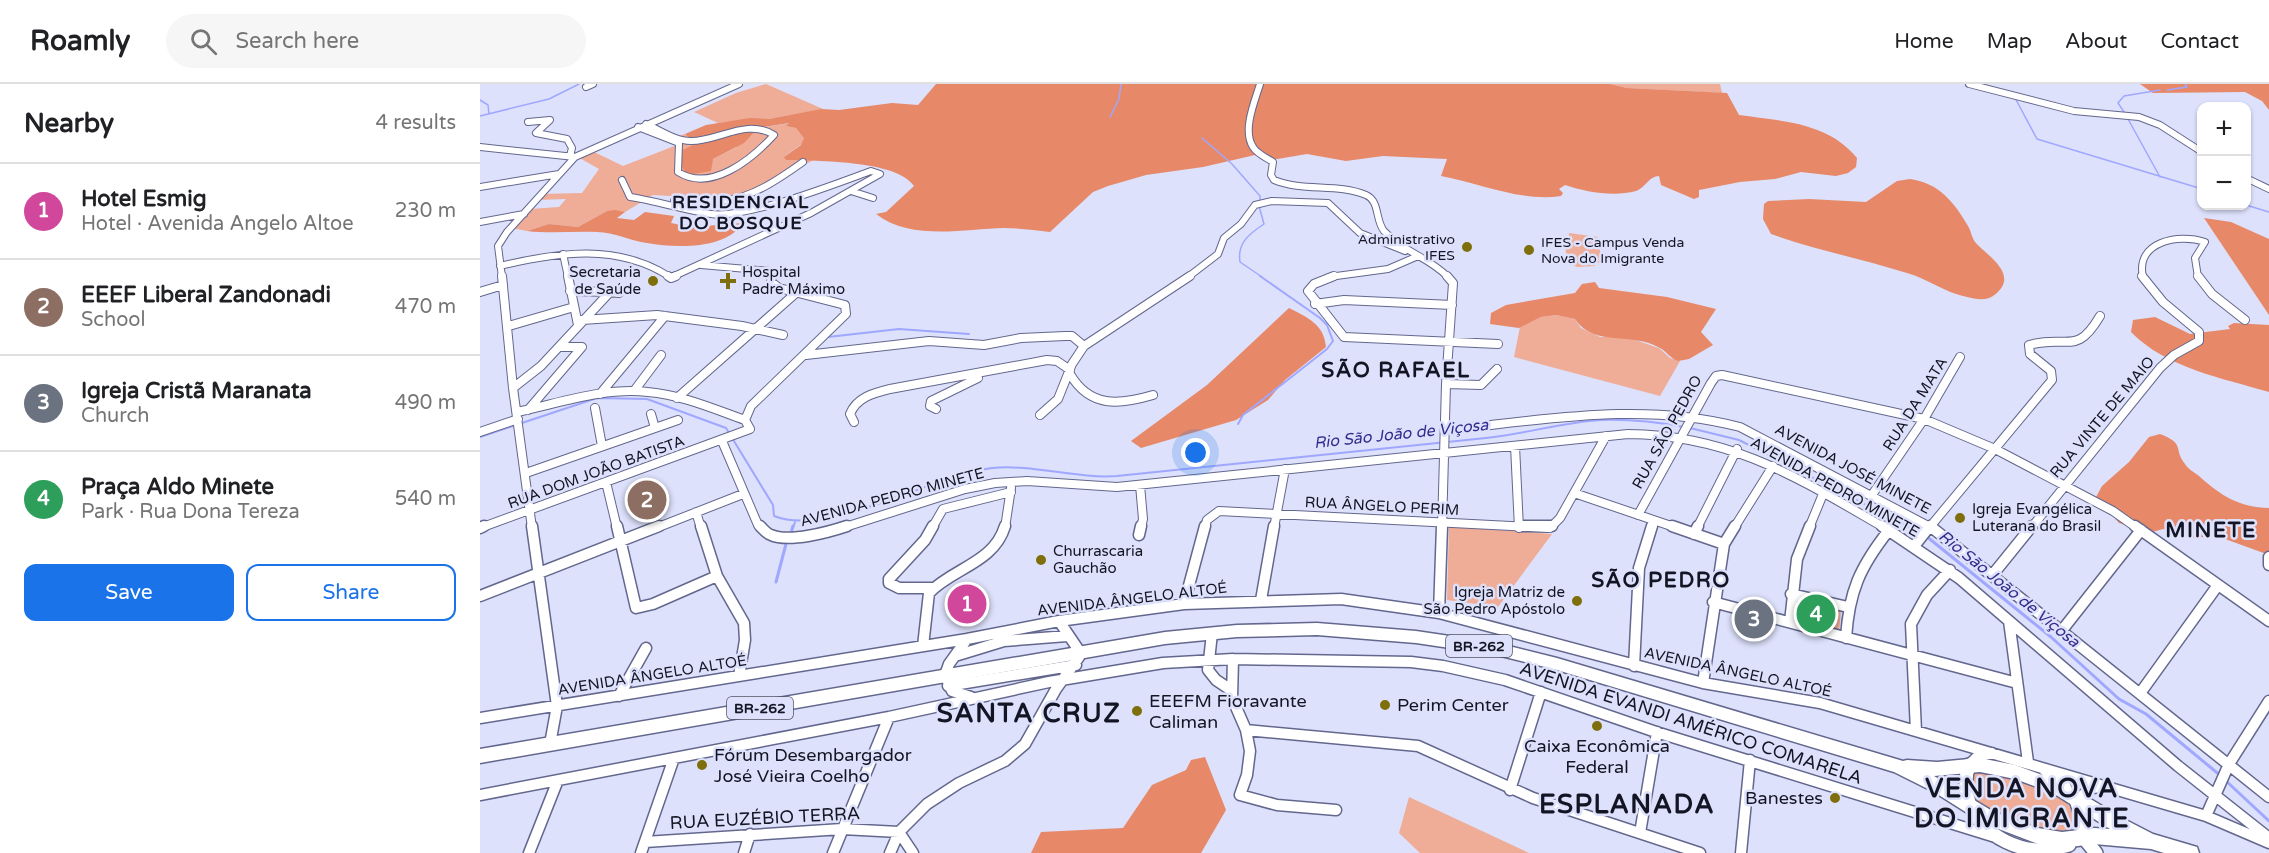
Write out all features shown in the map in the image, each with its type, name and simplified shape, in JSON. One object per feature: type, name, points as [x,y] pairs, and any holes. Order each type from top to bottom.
[{"type":"highway","name":"BR-262","points":[[480,756],[947,681],[1212,633],[1270,629],[1350,630],[1497,649],[1557,664],[1897,766],[1940,787],[1968,807],[2016,829],[2052,839],[2086,844],[2151,841]]},
{"type":"highway","name":"BR-262","points":[[1897,766],[1937,769],[1969,765],[2015,772],[2058,788],[2151,841],[2191,853]]},
{"type":"main road","points":[[1969,765],[1964,788],[1968,807],[2009,845],[2040,851],[2086,844],[2084,824],[2076,800]]},
{"type":"street","points":[[586,87],[593,84]]},
{"type":"street","points":[[550,744],[557,706],[513,388],[509,326],[498,250],[501,239],[573,156],[739,84]]},
{"type":"street","points":[[1260,84],[1253,112],[1252,139],[1256,150],[1273,162],[1271,175],[1274,180],[1282,184],[1344,190],[1368,195],[1375,200],[1379,226],[1392,239],[1449,277],[1453,283],[1446,384],[1440,613]]},
{"type":"street","points":[[1969,84],[2074,111],[2139,117],[2160,125],[2197,149]]},
{"type":"street","points":[[528,122],[550,120],[536,134],[567,139],[573,156]]},
{"type":"street","points":[[638,127],[679,143],[678,172],[690,178],[715,178],[732,170],[774,135],[769,130],[749,129],[698,140],[685,140],[646,124]]},
{"type":"street","points":[[679,151],[698,140]]},
{"type":"street","points":[[480,147],[573,156]]},
{"type":"street","points":[[664,202],[714,201],[741,197],[765,186],[803,162]]},
{"type":"street","points":[[500,266],[563,254],[633,258],[656,266],[671,278],[811,213],[851,191],[879,172],[871,171],[812,192],[730,214],[712,214],[664,202],[630,197],[622,180]]},
{"type":"street","points":[[480,188],[558,174]]},
{"type":"street","points":[[2251,180],[2269,189]]},
{"type":"street","points":[[851,191],[873,198]]},
{"type":"street","points":[[1040,415],[1058,400],[1070,372],[1073,357],[1084,346],[1161,297],[1211,261],[1218,255],[1224,238],[1241,224],[1252,207],[1263,202],[1328,203],[1360,233],[1389,246],[1415,254]]},
{"type":"street","points":[[480,222],[525,214]]},
{"type":"street","name":"RUA VINTE DE MAIO","points":[[1994,573],[2064,483],[2168,360],[2196,344],[2200,338],[2199,332],[2153,291],[2141,276],[2139,269],[2141,260],[2149,250],[2175,238],[2191,238],[2205,242],[2195,258],[2196,275],[2206,287],[2245,320]]},
{"type":"street","points":[[563,254],[570,291],[580,322]]},
{"type":"street","points":[[1415,254],[1394,267],[1352,271],[1315,285],[1308,291],[1315,304],[1344,337],[1498,344]]},
{"type":"street","points":[[528,410],[600,394],[634,391],[677,398],[745,420],[751,406],[806,356],[843,318],[846,309],[840,303],[796,293],[772,284],[769,271],[700,265]]},
{"type":"street","points":[[480,292],[503,285]]},
{"type":"street","points":[[570,291],[619,293]]},
{"type":"street","points":[[513,388],[531,375],[610,292]]},
{"type":"street","points":[[677,398],[796,293]]},
{"type":"street","points":[[1315,304],[1344,300],[1452,305]]},
{"type":"street","points":[[509,326],[574,307]]},
{"type":"street","points":[[580,322],[665,316],[756,328],[783,335]]},
{"type":"street","points":[[600,394],[665,316]]},
{"type":"street","points":[[1917,543],[2052,380],[2051,371],[2030,354],[2029,345],[2039,341],[2079,342],[2089,334],[2100,316]]},
{"type":"street","points":[[806,356],[938,340],[984,345],[1021,338],[1069,336],[1084,346]]},
{"type":"street","points":[[480,432],[518,420],[582,346],[559,347]]},
{"type":"street","points":[[634,391],[661,354]]},
{"type":"street","name":"RUA DA MATA","points":[[1872,495],[1924,419],[1960,357]]},
{"type":"street","points":[[854,422],[850,414],[853,406],[870,396],[1052,360],[1070,372],[1077,388],[1093,399],[1124,403],[1153,395]]},
{"type":"street","points":[[1446,384],[1481,385],[1497,369]]},
{"type":"street","points":[[936,409],[930,404],[934,399],[994,370]]},
{"type":"street","name":"RUA SÃO PEDRO","points":[[1638,515],[1686,426],[1714,378],[1719,374],[1924,419]]},
{"type":"street","points":[[595,408],[602,446]]},
{"type":"street","points":[[1445,442],[1615,412],[1686,426]]},
{"type":"street","points":[[651,414],[655,428]]},
{"type":"street","points":[[1924,419],[1995,449],[2064,483],[2141,530],[2269,621]]},
{"type":"street","points":[[526,473],[678,420]]},
{"type":"street","name":"RUA DOM JOÃO BATISTA","points":[[480,528],[745,433],[750,426],[745,420]]},
{"type":"street","name":"AVENIDA PEDRO MINETE","points":[[743,494],[763,531],[772,536],[795,537],[858,524],[971,487],[1011,481],[1099,488],[1140,485],[1285,469],[1445,442],[1515,446],[1645,433],[1686,426],[1773,466],[1917,543],[2269,841]]},
{"type":"street","name":"AVENIDA JOSÉ MINETE","points":[[1686,426],[1740,428],[1872,495],[1929,529],[1994,573],[2141,692],[2228,768],[2269,797]]},
{"type":"street","points":[[1606,436],[1574,494],[1724,544]]},
{"type":"street","points":[[480,596],[743,494],[726,440]]},
{"type":"street","points":[[1515,446],[1519,528]]},
{"type":"street","points":[[1694,534],[1737,449]]},
{"type":"street","points":[[1702,683],[1724,544],[1773,466]]},
{"type":"street","points":[[1261,600],[1279,513],[1285,469]]},
{"type":"street","points":[[1011,481],[1011,492],[1006,522],[997,547],[986,558],[933,588],[894,587],[889,583],[889,579],[919,548],[943,509],[1011,492]]},
{"type":"street","points":[[606,482],[632,599],[636,608],[643,608],[717,576]]},
{"type":"street","points":[[1139,536],[1143,519],[1140,485]]},
{"type":"street","name":"RUA ÂNGELO PERIM","points":[[1184,604],[1207,520],[1219,511],[1545,529],[1557,523],[1574,494]]},
{"type":"street","points":[[1790,622],[1791,594],[1799,552],[1823,494]]},
{"type":"street","points":[[696,512],[717,576],[744,623],[745,640],[739,676]]},
{"type":"street","points":[[1634,666],[1639,568],[1654,521]]},
{"type":"street","points":[[1846,638],[1850,592],[1858,574],[1889,530]]},
{"type":"street","points":[[2063,629],[2141,530]]},
{"type":"street","points":[[2269,557],[2267,560],[2269,565]]},
{"type":"street","points":[[1916,731],[1911,624],[1917,609],[1950,570]]},
{"type":"street","points":[[2141,692],[2218,585]]},
{"type":"street","points":[[923,646],[927,600],[933,588]]},
{"type":"street","points":[[1791,594],[1848,607]]},
{"type":"street","name":"AVENIDA ÂNGELO ALTOÉ","points":[[480,718],[967,639],[1059,621],[1184,604],[1261,600],[1347,600],[1440,613],[1702,683],[1795,698],[1995,752],[2110,786],[2206,816],[2269,841]]},
{"type":"street","points":[[1713,602],[2017,683]]},
{"type":"street","points":[[890,853],[899,832],[942,793],[1016,753],[1035,729],[1050,699],[1078,658],[1059,621]]},
{"type":"street","points":[[2009,621],[2017,683],[2033,763],[2070,792],[2076,800],[2092,788],[2110,786]]},
{"type":"street","points":[[1212,633],[1208,670],[1213,677],[1231,690]]},
{"type":"street","points":[[955,656],[1004,641],[1067,636]]},
{"type":"street","points":[[967,639],[955,656],[947,681],[958,694],[974,698]]},
{"type":"street","points":[[619,696],[646,648]]},
{"type":"street","points":[[1233,659],[1231,690],[1237,712],[1246,730],[1250,752],[1247,775],[1240,795],[1277,804],[1336,810]]},
{"type":"street","name":"AVENIDA EVANDI AMÉRICO COMARELA","points":[[480,793],[674,758],[889,717],[1064,680],[1163,663],[1233,659],[1438,664],[1488,674],[1658,732],[2009,845]]},
{"type":"street","points":[[1510,789],[1541,692]]},
{"type":"street","points":[[2206,816],[2228,768],[2269,701]]},
{"type":"street","points":[[833,853],[889,717]]},
{"type":"street","points":[[1246,730],[1418,746],[1452,759],[1510,789],[1700,853]]},
{"type":"street","points":[[1640,833],[1658,732]]},
{"type":"street","points":[[1969,765],[1977,757],[1995,752]]},
{"type":"street","points":[[643,848],[674,758]]},
{"type":"street","points":[[1741,853],[1750,760]]},
{"type":"street","points":[[530,853],[558,780]]},
{"type":"street","name":"RUA EUZÉBIO TERRA","points":[[643,848],[750,834],[842,829],[899,832]]},
{"type":"street","points":[[899,832],[913,853]]},
{"type":"street","points":[[744,853],[750,834]]},
{"type":"shaded area","points":[[766,84],[823,109],[769,119],[718,123],[694,112],[736,93]]},
{"type":"shaded area","points":[[936,84],[1610,84],[1627,88],[1727,93],[1739,115],[1803,125],[1818,130],[1845,146],[1857,158],[1856,167],[1848,173],[1836,176],[1801,172],[1775,179],[1740,182],[1699,190],[1699,197],[1694,199],[1661,185],[1659,176],[1652,178],[1636,191],[1627,193],[1600,193],[1565,185],[1559,189],[1563,193],[1561,196],[1546,197],[1500,191],[1441,176],[1447,159],[1383,156],[1346,161],[1307,154],[1266,161],[1255,155],[1203,167],[1146,175],[1108,186],[1093,192],[1050,232],[1004,228],[921,231],[890,222],[876,214],[886,212],[914,186],[905,177],[891,171],[855,164],[786,160],[784,157],[801,145],[804,138],[796,128],[786,126],[789,123],[758,128],[744,143],[713,159],[711,171],[687,175],[682,167],[679,152],[703,140],[689,138],[685,134],[706,125],[750,118],[769,119],[821,109],[839,110],[892,103],[918,105]]},
{"type":"shaded area","points":[[1610,84],[1720,84],[1722,93],[1627,88]]},
{"type":"shaded area","points":[[2140,84],[2269,84],[2269,110],[2262,101],[2245,92],[2153,93]]},
{"type":"shaded area","points":[[790,123],[787,126],[796,128],[804,137],[803,143],[785,156],[814,160],[737,197],[721,199],[653,195],[625,212],[607,211],[578,227],[549,224],[527,231],[511,228],[530,209],[559,207],[566,199],[537,200],[542,194],[582,193],[599,169],[576,156],[590,150],[623,166],[682,143],[679,136],[685,134],[689,138],[705,140],[713,159],[735,148],[758,128]]},
{"type":"shaded area","points":[[1910,179],[1929,185],[1945,195],[1963,217],[1975,242],[1999,266],[2004,281],[1993,296],[1980,299],[1959,295],[1907,273],[1788,240],[1771,234],[1763,219],[1764,204],[1768,201],[1809,199],[1866,202],[1897,181]]},
{"type":"shaded area","points":[[607,211],[625,212],[617,218],[634,220],[645,212],[674,216],[671,223],[691,227],[743,223],[735,232],[712,243],[685,246],[647,243],[603,232],[527,231],[549,224],[578,227]]},
{"type":"shaded area","points":[[2204,218],[2231,222],[2269,239],[2269,315]]},
{"type":"shaded area","points":[[1569,233],[1598,237],[1602,263],[1595,263],[1595,266],[1577,267],[1567,262],[1564,236],[1569,236]]},
{"type":"shaded area","points":[[1595,282],[1599,288],[1667,297],[1716,309],[1701,332],[1713,345],[1689,359],[1678,361],[1649,343],[1593,333],[1583,328],[1575,319],[1556,315],[1541,317],[1519,328],[1490,324],[1491,313],[1506,305],[1575,293],[1582,284]]},
{"type":"shaded area","points":[[1289,308],[1318,327],[1325,339],[1326,347],[1285,380],[1268,400],[1236,420],[1141,448],[1131,441],[1207,385]]},
{"type":"shaded area","points":[[1556,315],[1575,319],[1581,328],[1600,337],[1626,337],[1659,348],[1670,358],[1680,361],[1660,396],[1514,357],[1520,327],[1541,317]]},
{"type":"shaded area","points":[[2155,317],[2190,334],[2230,329],[2228,326],[2234,323],[2269,325],[2269,392],[2196,370],[2161,355],[2131,332],[2133,320]]},
{"type":"shaded area","points":[[2160,434],[2176,444],[2186,466],[2215,489],[2239,503],[2269,508],[2269,555],[2217,536],[2191,538],[2163,529],[2149,533],[2119,523],[2096,497],[2102,486],[2129,462],[2149,437]]},
{"type":"shaded area","points":[[1449,526],[1552,534],[1498,607],[1447,600]]},
{"type":"shaded area","points":[[1794,597],[1841,608],[1839,633],[1792,619]]},
{"type":"shaded area","points":[[1205,757],[1226,810],[1201,853],[1031,853],[1041,832],[1123,828],[1152,785],[1186,770],[1191,760]]},
{"type":"shaded area","points":[[1981,768],[2036,783],[2062,797],[2070,807],[2074,819],[2071,830],[2066,834],[2051,833],[1985,813],[1971,795],[1971,772]]},
{"type":"shaded area","points":[[1409,797],[1529,853],[1420,853],[1399,833]]},
{"type":"waterway","points":[[489,114],[549,99],[579,84]]},
{"type":"waterway","points":[[1110,117],[1119,99],[1121,84]]},
{"type":"waterway","points":[[2167,90],[2187,87],[2185,84]]},
{"type":"waterway","points":[[2124,112],[2118,103],[2124,96],[2160,90]]},
{"type":"waterway","points":[[2014,96],[2037,139],[2160,176]]},
{"type":"waterway","points":[[480,100],[488,105],[489,114]]},
{"type":"waterway","points":[[480,116],[489,114]]},
{"type":"waterway","points":[[2128,119],[2160,176]]},
{"type":"waterway","points":[[1202,138],[1232,164],[1260,196],[1260,202]]},
{"type":"waterway","points":[[2160,176],[2197,187]]},
{"type":"waterway","points":[[1259,206],[1264,224],[1242,244],[1240,262],[1262,277]]},
{"type":"waterway","points":[[2251,207],[2269,212]]},
{"type":"waterway","points":[[1238,424],[1243,415],[1327,349],[1333,341],[1327,325],[1320,318],[1260,276]]},
{"type":"waterway","points":[[828,337],[899,329],[969,334]]},
{"type":"waterway","name":"Rio São João de Viçosa","points":[[480,437],[597,398],[647,399],[726,428],[773,505],[774,516],[797,521],[823,519],[851,512],[968,473],[992,468],[1023,468],[1117,476],[1486,438],[1587,421],[1632,420],[1684,427]]},
{"type":"waterway","name":"Rio São João de Viçosa","points":[[1690,428],[1739,440],[1911,528]]},
{"type":"waterway","name":"Rio São João de Viçosa","points":[[793,528],[795,522]]},
{"type":"waterway","points":[[791,533],[793,526]]},
{"type":"waterway","name":"Rio São João de Viçosa","points":[[1908,526],[1921,533]]},
{"type":"waterway","name":"Rio São João de Viçosa","points":[[1926,536],[2051,637],[2119,699],[2146,714],[2221,776]]},
{"type":"waterway","points":[[776,582],[786,544]]},
{"type":"waterway","name":"Rio São João de Viçosa","points":[[2225,780],[2269,821]]},
{"type":"place","name":"Administrativo IFES","points":[[1467,247]]},
{"type":"place","name":"IFES - Campus Venda Nova do Imigrante","points":[[1529,250]]},
{"type":"place","name":"Secretaria de Saúde","points":[[653,281]]},
{"type":"place","name":"Hospital Padre Máximo","points":[[728,281]]},
{"type":"place","name":"EEEF Liberal Zandonadi","points":[[647,500]]},
{"type":"place","name":"Igreja Evangélica Luterana do Brasil","points":[[1960,518]]},
{"type":"place","name":"Churrascaria Gauchão","points":[[1041,560]]},
{"type":"place","name":"Igreja Matriz de São Pedro Apóstolo","points":[[1577,601]]},
{"type":"place","name":"Hotel Esmig","points":[[967,604]]},
{"type":"place","name":"Praça Aldo Minete","points":[[1816,614]]},
{"type":"place","name":"Igreja Cristã Maranata","points":[[1754,619]]},
{"type":"place","name":"Perim Center","points":[[1385,705]]},
{"type":"place","name":"EEEFM Fioravante Caliman","points":[[1137,711]]},
{"type":"place","name":"Caixa Econômica Federal","points":[[1597,726]]},
{"type":"place","name":"Fórum Desembargador José Vieira Coelho","points":[[702,765]]},
{"type":"place","name":"Banestes","points":[[1835,798]]},
{"type":"district","name":"RESIDENCIAL DO BOSQUE","points":[[741,212]]},
{"type":"district","name":"SÃO RAFAEL","points":[[1396,370]]},
{"type":"district","name":"MINETE","points":[[2211,530]]},
{"type":"district","name":"SÃO PEDRO","points":[[1661,580]]},
{"type":"district","name":"SANTA CRUZ","points":[[1029,713]]},
{"type":"district","name":"VENDA NOVA DO IMIGRANTE","points":[[2022,803]]},
{"type":"district","name":"ESPLANADA","points":[[1627,804]]}]
